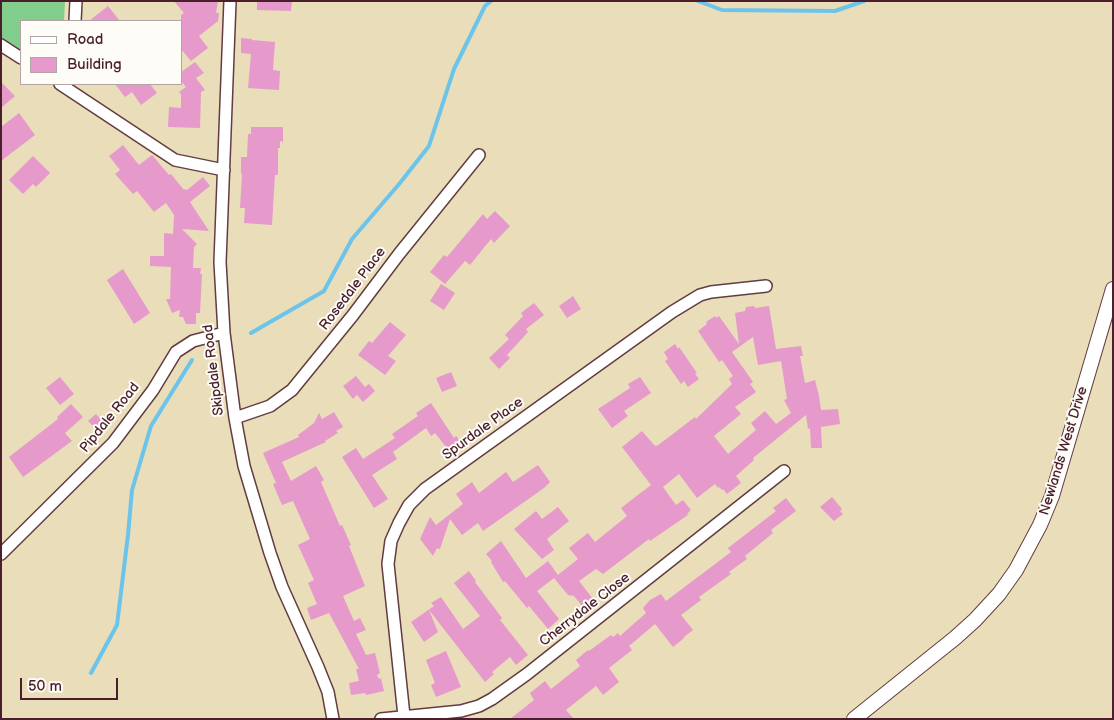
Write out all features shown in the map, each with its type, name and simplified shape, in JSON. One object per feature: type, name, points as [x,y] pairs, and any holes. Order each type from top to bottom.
[{"type":"street","points":[[75,20],[76,1]]},
{"type":"street","name":"Skipdale Road","points":[[230,1],[220,262],[224,333],[235,418],[244,466],[270,552],[286,596],[328,692],[332,719]]},
{"type":"street","points":[[1,45],[20,57]]},
{"type":"street","points":[[70,87],[175,160],[224,170]]},
{"type":"street","name":"Rosedale Place","points":[[235,418],[270,406],[292,390],[479,155]]},
{"type":"street","name":"Spurdale Place","points":[[404,716],[388,564],[391,541],[410,505],[425,489],[672,312],[711,292],[766,286]]},
{"type":"street","name":"Newlands West Drive","points":[[854,719],[975,620],[999,594],[1016,570],[1040,525],[1052,496],[1113,289]]},
{"type":"street","name":"Pipdale Road","points":[[1,554],[113,443],[153,390],[176,352],[193,341],[224,333]]},
{"type":"street","name":"Cherrydale Close","points":[[382,719],[461,711],[479,706],[492,699],[535,668],[784,471]]},
{"type":"green space","points":[[1,1],[65,1],[64,20],[20,20],[20,52],[1,40]]},
{"type":"building","points":[[174,1],[218,1],[216,13],[219,13],[218,21],[199,36],[208,48],[191,61],[182,50],[181,15],[184,13]]},
{"type":"building","points":[[257,1],[292,1],[291,11],[257,10]]},
{"type":"building","points":[[108,6],[119,20],[90,20]]},
{"type":"building","points":[[241,38],[275,42],[273,70],[280,71],[279,90],[248,88],[251,54],[241,53]]},
{"type":"building","points":[[195,62],[204,73],[196,78],[205,90],[201,92],[200,128],[168,127],[169,107],[181,108],[181,94],[179,92],[186,87],[182,82],[182,71]]},
{"type":"building","points":[[1,82],[15,96],[1,108]]},
{"type":"building","points":[[116,85],[151,85],[157,93],[141,105],[132,92],[125,97]]},
{"type":"building","points":[[19,113],[35,135],[1,161],[1,127]]},
{"type":"building","points":[[251,127],[283,127],[283,142],[280,141],[280,148],[278,148],[278,175],[275,175],[272,225],[244,223],[245,208],[240,208],[241,157],[247,157],[248,134],[251,134]]},
{"type":"building","points":[[123,145],[139,165],[152,155],[184,190],[187,190],[203,177],[210,186],[190,202],[209,231],[182,229],[197,244],[194,247],[193,268],[201,268],[200,274],[202,274],[200,313],[196,313],[196,324],[186,324],[183,317],[179,317],[180,310],[172,313],[166,299],[170,299],[171,267],[150,266],[150,256],[164,256],[164,233],[173,234],[174,215],[166,203],[154,212],[137,191],[133,194],[115,174],[120,170],[109,156]]},
{"type":"building","points":[[33,156],[50,173],[36,187],[33,184],[23,194],[9,180]]},
{"type":"building","points":[[495,211],[510,226],[494,243],[491,239],[470,265],[465,261],[445,284],[430,272],[444,255],[447,257],[483,214],[487,219]]},
{"type":"building","points":[[123,269],[150,313],[134,324],[107,280]]},
{"type":"building","points":[[441,284],[455,293],[444,310],[430,301]]},
{"type":"building","points":[[573,296],[581,309],[567,318],[559,306]]},
{"type":"building","points":[[534,303],[544,315],[526,329],[528,332],[507,355],[510,358],[499,369],[489,358],[509,339],[505,335],[523,316],[521,313]]},
{"type":"building","points":[[769,306],[776,349],[801,346],[803,356],[800,356],[805,383],[815,380],[821,410],[838,409],[840,424],[821,427],[822,448],[811,448],[810,428],[808,429],[806,415],[753,458],[754,460],[736,476],[741,483],[727,494],[715,484],[697,498],[679,474],[663,487],[676,505],[683,500],[691,510],[688,515],[650,541],[649,539],[603,574],[596,569],[579,581],[593,599],[583,607],[574,596],[568,595],[554,578],[578,559],[569,548],[588,533],[595,542],[627,516],[621,508],[651,485],[622,447],[642,431],[657,446],[695,417],[696,419],[732,384],[729,379],[733,376],[722,360],[719,362],[698,331],[707,324],[706,322],[715,316],[716,318],[719,316],[739,344],[735,313],[745,311],[746,307]],"holes":[[[753,337],[758,365],[781,361],[787,399],[784,400],[791,413],[776,424],[765,411],[751,423],[756,430],[728,454],[714,436],[741,414],[735,407],[756,392],[750,384],[753,382],[732,352]]]},
{"type":"building","points":[[390,322],[406,335],[388,356],[396,361],[385,375],[358,355],[369,341],[372,343]]},
{"type":"building","points":[[675,344],[697,373],[695,374],[699,379],[688,387],[684,381],[681,384],[665,361],[668,359],[664,352]]},
{"type":"building","points":[[451,372],[457,386],[442,392],[436,378]]},
{"type":"building","points":[[356,376],[365,387],[369,384],[375,391],[363,402],[357,395],[353,399],[343,386]]},
{"type":"building","points":[[60,377],[74,394],[60,405],[46,388]]},
{"type":"building","points":[[640,377],[651,393],[624,411],[628,416],[612,428],[598,409],[630,388],[628,384]]},
{"type":"building","points":[[431,403],[454,438],[456,436],[464,446],[453,456],[435,433],[431,436],[426,428],[393,452],[397,459],[372,475],[388,499],[374,508],[342,457],[356,448],[363,459],[395,438],[392,434],[418,416],[416,413]]},
{"type":"building","points":[[71,404],[83,417],[65,433],[72,441],[23,477],[9,457],[58,419],[57,417]]},
{"type":"building","points":[[334,412],[343,427],[336,431],[338,433],[326,442],[282,462],[291,481],[316,466],[324,480],[321,482],[340,526],[342,525],[351,545],[349,546],[365,586],[343,596],[354,621],[360,618],[366,630],[356,634],[366,655],[375,653],[380,673],[377,675],[379,679],[381,678],[384,691],[366,695],[365,693],[351,695],[349,683],[359,681],[356,669],[359,669],[329,613],[311,620],[307,608],[317,604],[308,583],[314,580],[298,545],[310,539],[293,501],[282,505],[273,484],[276,483],[263,453],[299,437],[298,435],[314,423],[319,413],[322,419]]},
{"type":"building","points":[[96,414],[103,422],[96,429],[88,421]]},
{"type":"building","points":[[538,465],[550,482],[483,531],[478,523],[462,535],[450,519],[440,549],[437,548],[433,556],[420,539],[430,517],[436,525],[463,504],[456,494],[472,482],[479,493],[506,472],[513,482]]},
{"type":"building","points":[[832,497],[842,509],[840,511],[843,514],[834,521],[820,507]]},
{"type":"building","points":[[786,498],[796,511],[771,530],[773,533],[745,556],[747,559],[729,572],[731,574],[699,597],[701,600],[681,615],[693,630],[683,639],[673,647],[655,624],[629,646],[632,650],[609,668],[619,682],[603,695],[596,686],[566,710],[574,719],[510,719],[534,700],[530,693],[545,681],[551,689],[580,666],[576,660],[588,650],[611,635],[613,637],[618,633],[620,636],[646,613],[643,608],[650,600],[661,594],[666,601],[731,552],[728,548],[776,511],[773,508]]},
{"type":"building","points":[[558,507],[569,521],[547,539],[554,550],[542,559],[514,529],[536,511],[542,519]]},
{"type":"building","points":[[501,541],[526,578],[548,561],[558,575],[537,591],[559,619],[548,629],[529,606],[527,608],[505,581],[503,582],[486,554]]},
{"type":"building","points":[[469,571],[502,618],[500,620],[528,655],[516,665],[510,657],[492,672],[494,674],[485,682],[429,610],[438,632],[424,642],[411,622],[434,606],[431,603],[441,597],[463,629],[480,616],[454,583]]},
{"type":"building","points":[[446,651],[461,687],[436,697],[431,685],[435,683],[426,660]]},
{"type":"waterway","points":[[251,333],[324,291],[352,239],[429,146],[454,69],[485,6],[491,1]]},
{"type":"waterway","points":[[698,1],[722,10],[835,11],[864,1]]},
{"type":"waterway","points":[[91,673],[117,625],[132,490],[151,426],[192,360]]}]
